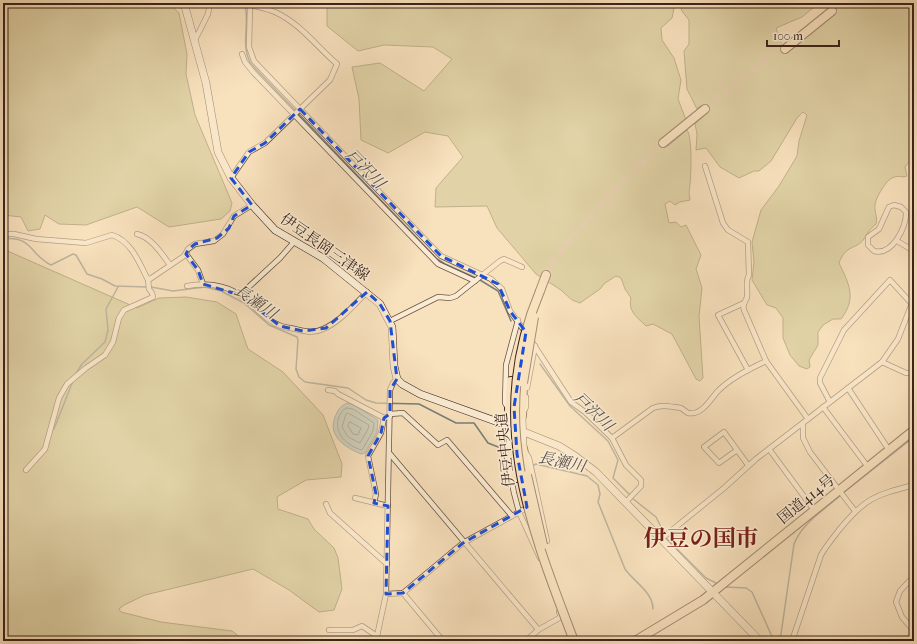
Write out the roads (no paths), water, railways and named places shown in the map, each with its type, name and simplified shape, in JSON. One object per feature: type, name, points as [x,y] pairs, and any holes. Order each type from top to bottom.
[{"type":"highway","points":[[784,47],[831,10]]},
{"type":"highway","points":[[664,144],[705,109]]},
{"type":"highway","name":"伊豆中央道","points":[[547,276],[529,321],[519,362],[514,408],[519,465],[526,501],[539,546],[574,641]]},
{"type":"highway","points":[[509,409],[511,381],[524,322],[539,293]]},
{"type":"highway","name":"伊豆中央道","points":[[539,293],[522,358],[518,395],[518,424],[525,486],[544,553],[578,641]]},
{"type":"highway","points":[[522,416],[523,383],[536,309]]},
{"type":"highway","name":"国道414号","points":[[635,641],[690,609],[713,592],[814,510],[841,493],[868,467],[914,430]]},
{"type":"highway","points":[[523,448],[527,475],[544,553]]},
{"type":"highway","points":[[510,451],[524,508],[539,546]]},
{"type":"main road","name":"伊豆長岡三津線","points":[[184,3],[206,83],[218,152],[231,178],[270,226],[294,242],[323,258],[380,304],[390,321],[394,366],[397,379]]},
{"type":"main road","points":[[397,379],[407,388],[420,394],[510,426],[559,446],[575,456],[596,472],[760,641]]},
{"type":"main road","points":[[509,409],[510,451]]},
{"type":"main road","points":[[522,416],[523,448]]},
{"type":"street","points":[[195,40],[208,14],[210,3]]},
{"type":"street","points":[[231,178],[249,152],[265,143],[297,112],[330,80],[337,64],[322,51],[311,37],[291,21],[275,12],[247,4],[248,43],[251,56],[297,112],[438,264],[475,281]]},
{"type":"street","points":[[242,54],[248,66],[297,112],[441,256],[498,284],[510,311],[518,320],[572,402],[585,412],[612,438],[623,461],[642,483],[626,502]]},
{"type":"street","points":[[705,166],[723,223],[728,230],[748,242],[749,275],[747,279],[747,297],[744,303],[744,310],[766,361],[808,419]]},
{"type":"street","points":[[148,279],[186,254],[188,249],[195,244],[214,241],[224,234],[234,216],[252,205]]},
{"type":"street","points":[[894,205],[901,207],[906,212],[897,241],[889,248],[880,252],[872,250],[868,240],[868,237],[880,227],[889,207],[894,205]]},
{"type":"street","points":[[3,234],[14,234],[36,239],[86,242],[112,235],[126,243],[148,279],[149,287],[153,295],[151,299],[131,307],[122,313],[113,342],[105,355],[67,384],[59,398],[45,449],[26,470]]},
{"type":"street","points":[[137,234],[142,235],[156,246],[170,265]]},
{"type":"street","points":[[897,241],[914,251]]},
{"type":"street","points":[[240,294],[280,258],[294,242]]},
{"type":"street","points":[[186,254],[198,270],[203,284]]},
{"type":"street","points":[[390,321],[434,298],[456,296],[504,260],[522,267]]},
{"type":"street","points":[[830,402],[820,383],[820,378],[839,338],[850,321],[890,280],[912,304]]},
{"type":"street","points":[[187,286],[203,284],[220,287],[240,294],[270,320],[280,326],[310,332],[322,330],[330,325],[348,311],[367,292]]},
{"type":"street","points":[[661,538],[724,488],[748,465],[882,362],[898,339],[914,298]]},
{"type":"street","points":[[744,303],[718,315],[748,370]]},
{"type":"street","points":[[509,409],[505,403],[506,365],[510,344],[518,320]]},
{"type":"street","points":[[522,416],[526,408],[527,385],[535,346]]},
{"type":"street","points":[[612,438],[653,408],[661,405],[681,408],[688,414],[695,413],[707,404],[718,391],[748,370],[766,361]]},
{"type":"street","points":[[882,362],[906,373],[914,373]]},
{"type":"street","points":[[329,630],[353,630],[362,626],[377,638],[386,594],[390,400],[391,385],[397,379]]},
{"type":"street","points":[[848,388],[889,450]]},
{"type":"street","points":[[328,390],[335,391],[384,418]]},
{"type":"street","points":[[823,407],[868,467]]},
{"type":"street","points":[[384,418],[390,415],[404,413],[438,445],[446,440],[512,516]]},
{"type":"street","points":[[374,503],[376,494],[368,456],[381,433],[384,418]]},
{"type":"street","points":[[803,424],[803,438],[810,452],[855,511]]},
{"type":"street","points":[[737,450],[719,463],[704,447],[724,432],[748,465]]},
{"type":"street","points":[[510,440],[506,453],[519,512],[538,555],[561,617],[538,630],[526,641]]},
{"type":"street","points":[[523,448],[529,458],[547,541]]},
{"type":"street","points":[[769,449],[814,510]]},
{"type":"street","points":[[390,454],[463,543],[538,630]]},
{"type":"street","points":[[792,641],[821,555],[829,542],[863,503],[876,496],[914,485]]},
{"type":"street","points":[[355,498],[388,506]]},
{"type":"street","points":[[386,594],[403,594],[463,543],[538,500]]},
{"type":"street","points":[[326,504],[330,513],[387,564]]},
{"type":"street","points":[[914,576],[900,591],[896,602],[902,617],[914,631]]},
{"type":"street","points":[[403,594],[443,641]]},
{"type":"water","points":[[347,403],[354,405],[378,420],[377,432],[365,453],[361,454],[344,445],[339,440],[334,430],[333,424],[337,412],[340,407]]},
{"type":"waterway","name":"戸沢川","points":[[245,5],[246,50],[251,64],[437,259],[476,278]]},
{"type":"waterway","name":"長瀬川","points":[[3,239],[20,240],[26,243],[39,257],[51,265],[73,254],[76,255],[87,274],[102,279],[115,286],[147,287]]},
{"type":"waterway","name":"戸沢川","points":[[480,280],[498,291],[511,321]]},
{"type":"waterway","points":[[75,375],[82,364],[105,342],[108,330],[106,309],[118,287]]},
{"type":"waterway","name":"長瀬川","points":[[151,287],[173,291],[205,287],[221,291],[244,303],[269,325],[297,337],[296,369],[299,377],[305,382],[348,388],[366,400],[376,403],[419,404],[456,423],[474,423],[488,443],[506,450]]},
{"type":"waterway","name":"戸沢川","points":[[540,364],[570,406],[608,441],[618,460],[613,478],[630,495]]},
{"type":"waterway","points":[[54,429],[73,381]]},
{"type":"waterway","points":[[843,493],[914,437]]},
{"type":"waterway","name":"長瀬川","points":[[532,466],[536,464],[587,476],[598,485],[600,494],[598,502],[625,569],[647,592],[653,609]]},
{"type":"waterway","points":[[780,641],[794,544],[808,523],[841,495]]},
{"type":"waterway","name":"戸沢川","points":[[632,498],[656,517],[667,539],[706,578],[718,584]]},
{"type":"waterway","name":"戸沢川","points":[[725,587],[746,588],[752,592],[774,641]]},
{"type":"waterway","name":"長瀬川","points":[[653,637],[655,641]]},
{"type":"tunnel","points":[[832,11],[841,3]]},
{"type":"tunnel","points":[[705,109],[783,45]]},
{"type":"tunnel","points":[[546,275],[563,248],[577,232],[646,158],[663,143]]},
{"type":"district","name":"伊豆の国市","points":[[701,538]]}]
